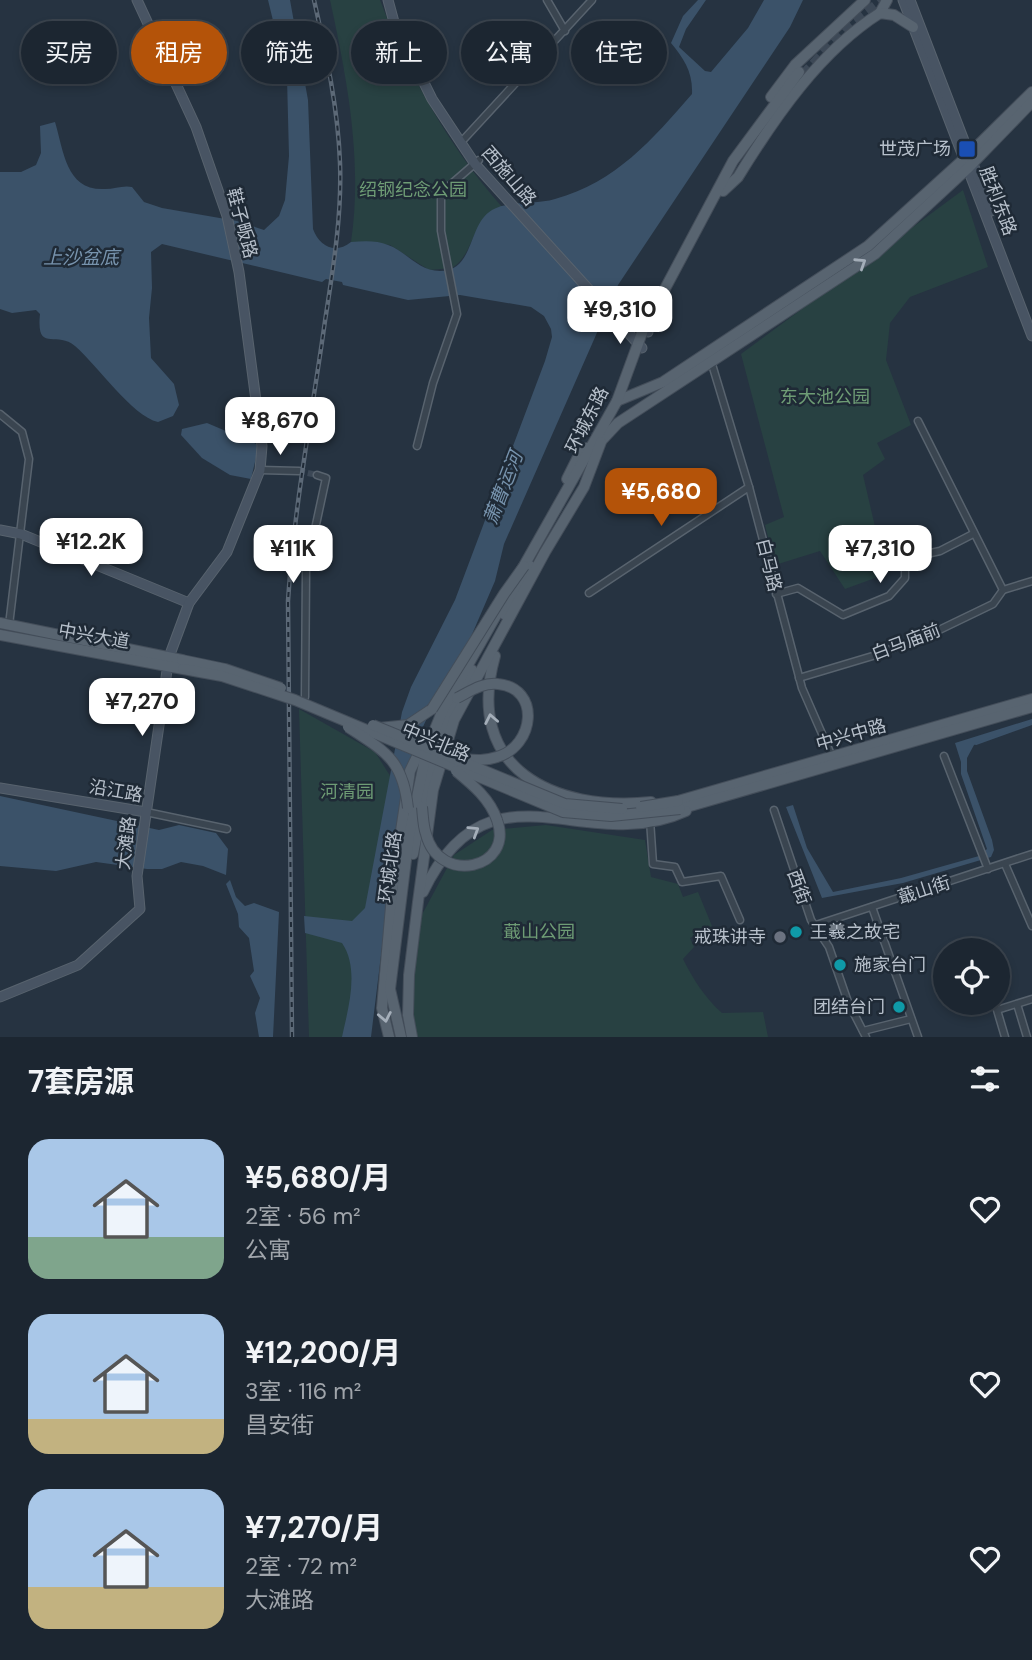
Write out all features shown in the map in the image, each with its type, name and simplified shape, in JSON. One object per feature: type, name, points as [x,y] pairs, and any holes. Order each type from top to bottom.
[{"type":"main road","points":[[720,189],[725,162],[795,65],[865,0]]},
{"type":"main road","points":[[720,189],[738,177],[810,76],[854,29],[880,13],[887,0]]},
{"type":"main road","points":[[880,13],[894,15],[913,27]]},
{"type":"main road","name":"环城东路","points":[[430,751],[444,707],[600,440],[620,400],[646,331],[720,189],[801,73]]},
{"type":"main road","points":[[389,1037],[382,1008],[393,884],[410,771],[486,615],[515,574],[578,457],[618,423],[875,254],[1032,92]]},
{"type":"main road","points":[[620,400],[663,382],[868,246],[1032,102]]},
{"type":"main road","points":[[412,1037],[408,1015],[409,975],[418,902],[433,790],[454,720],[545,552],[584,487],[600,440]]},
{"type":"main road","name":"环城东路","points":[[430,751],[579,476]]},
{"type":"main road","points":[[379,728],[408,725],[432,709],[524,566]]},
{"type":"main road","name":"中兴大道","points":[[5,624],[169,662]]},
{"type":"main road","name":"中兴大道","points":[[0,635],[182,664]]},
{"type":"main road","points":[[499,639],[489,675],[489,720],[501,747],[522,775],[550,791],[583,801],[627,804],[690,798]]},
{"type":"main road","name":"中兴北路","points":[[182,664],[225,669],[306,697],[563,812],[611,817],[679,805]]},
{"type":"main road","name":"中兴北路","points":[[182,664],[327,713],[451,761]]},
{"type":"main road","points":[[451,761],[484,760],[511,750],[525,737],[529,718],[525,702],[512,688],[497,684],[482,686],[457,698]]},
{"type":"main road","name":"中兴中路","points":[[679,805],[705,802],[1032,699]]},
{"type":"main road","name":"中兴中路","points":[[679,805],[690,798],[1032,707]]},
{"type":"main road","points":[[327,713],[376,746],[397,766],[405,781],[408,808],[395,914],[390,989]]},
{"type":"main road","name":"环城北路","points":[[412,837],[422,807],[430,751]]},
{"type":"main road","name":"环城北路","points":[[401,1037],[390,989],[412,837],[430,751]]},
{"type":"main road","points":[[422,807],[426,836],[441,858],[455,865],[477,866],[495,849],[499,823],[490,805],[451,761]]},
{"type":"main road","points":[[418,902],[434,869],[447,851],[477,827],[511,816],[553,817],[601,825],[650,820],[674,816],[705,802]]},
{"type":"street","name":"鞋子畈路","points":[[137,0],[195,127],[227,216],[239,272],[262,446],[260,470],[227,552],[188,603],[169,662]]},
{"type":"street","name":"西施山路","points":[[391,0],[398,21],[435,97],[479,164]]},
{"type":"street","name":"西施山路","points":[[391,0],[394,22],[432,99],[479,164],[621,321],[640,346]]},
{"type":"street","points":[[547,0],[565,31]]},
{"type":"street","points":[[464,139],[592,0]]},
{"type":"street","name":"胜利东路","points":[[903,0],[969,160],[1032,324]]},
{"type":"street","name":"胜利东路","points":[[910,0],[1032,336]]},
{"type":"street","points":[[417,446],[433,383],[457,314],[441,231],[441,199],[449,186],[479,164]]},
{"type":"street","name":"西施山路","points":[[621,321],[646,331]]},
{"type":"street","name":"白马路","points":[[711,361],[749,487],[799,678],[834,761]]},
{"type":"street","points":[[0,414],[22,432],[29,458],[21,534],[5,624]]},
{"type":"street","points":[[918,421],[1003,590],[1032,581]]},
{"type":"street","points":[[260,470],[299,471]]},
{"type":"street","points":[[306,697],[306,571],[326,478],[317,475]]},
{"type":"street","points":[[589,593],[749,487]]},
{"type":"street","points":[[0,530],[21,534],[188,603]]},
{"type":"street","points":[[776,594],[798,588],[843,615],[889,596],[905,578],[905,564],[917,556],[940,551],[974,534]]},
{"type":"street","name":"白马庙前","points":[[799,678],[876,655],[935,632],[993,604],[1003,590]]},
{"type":"street","name":"大滩路","points":[[0,997],[78,965],[140,909],[137,876],[169,662]]},
{"type":"street","points":[[944,756],[987,866]]},
{"type":"street","name":"沿江路","points":[[0,788],[145,817],[227,829]]},
{"type":"street","name":"西街","points":[[774,810],[808,912],[829,947],[848,1002],[864,1034]]},
{"type":"street","points":[[650,820],[653,864],[674,867],[682,882],[721,876],[740,920]]},
{"type":"street","name":"蕺山街","points":[[816,925],[987,866],[1005,864],[1032,854]]},
{"type":"street","points":[[1005,864],[1032,926]]},
{"type":"street","points":[[872,907],[918,1037]]},
{"type":"street","points":[[1004,1037],[997,1010],[1032,999]]},
{"type":"street","points":[[1017,1004],[1027,1037]]},
{"type":"street","points":[[864,1034],[911,1019]]},
{"type":"green space","name":"绍钢纪念公园","points":[[330,0],[380,0],[388,21],[351,21],[351,84],[418,84],[464,159],[502,207],[484,218],[466,253],[452,268],[429,270],[390,245],[351,242],[354,150],[337,21],[334,21]]},
{"type":"green space","name":"东大池公园","points":[[963,190],[988,267],[910,297],[890,323],[886,360],[911,425],[877,443],[885,459],[863,475],[886,574],[845,589],[820,551],[775,565],[765,525],[784,517],[741,354]]},
{"type":"green space","name":"河清园","points":[[299,709],[375,752],[394,782],[352,1037],[309,1037]]},
{"type":"green space","name":"蕺山公园","points":[[546,825],[645,840],[651,877],[678,884],[683,897],[698,892],[712,926],[690,938],[694,947],[683,959],[695,981],[722,1013],[763,1012],[768,1037],[412,1037],[410,1031],[418,922],[454,855],[492,830]]},
{"type":"water","points":[[268,0],[290,0],[294,21],[273,21]]},
{"type":"water","points":[[698,0],[706,0],[686,29],[679,47],[705,71],[711,72],[748,28],[764,0],[803,0],[790,27],[618,285],[504,544],[495,581],[470,639],[438,694],[411,753],[412,773],[390,882],[371,1037],[342,1037],[351,989],[347,953],[342,943],[305,933],[304,916],[352,921],[365,908],[402,712],[411,687],[455,600],[545,361],[552,337],[551,329],[544,316],[531,307],[460,295],[408,300],[343,285],[342,282],[326,279],[322,282],[162,244],[151,252],[151,358],[174,384],[179,405],[173,416],[158,422],[148,418],[126,401],[75,346],[44,337],[41,334],[40,314],[36,310],[12,313],[0,309],[0,172],[21,172],[36,165],[41,153],[40,126],[55,122],[64,157],[74,177],[82,184],[105,189],[132,187],[144,202],[162,208],[237,221],[264,230],[279,216],[285,200],[289,156],[287,84],[305,84],[313,229],[319,240],[334,248],[351,242],[384,243],[425,268],[440,271],[451,269],[465,256],[478,226],[492,210],[507,205],[555,199],[597,182],[631,157],[662,127],[692,94],[687,66],[671,43],[683,16]]},
{"type":"water","points":[[207,423],[259,445],[251,479],[230,475],[202,458],[181,435],[182,429]]},
{"type":"water","points":[[1032,719],[1032,724],[974,745],[967,758],[967,771],[992,840],[994,850],[991,857],[903,883],[822,898],[786,807],[793,805],[807,848],[833,892],[901,878],[979,856],[987,849],[961,774],[961,762],[955,743]]},
{"type":"water","points":[[0,796],[159,830],[179,825],[216,833],[228,849],[226,875],[203,866],[181,862],[162,869],[96,862],[56,871],[0,866]]},
{"type":"water","points":[[230,880],[236,897],[245,906],[254,903],[279,912],[273,1037],[259,1037],[255,1013],[260,998],[250,976],[254,971],[249,938],[239,927],[238,914],[226,884]]},
{"type":"waterway","points":[[976,744],[1032,724]]},
{"type":"tunnel","points":[[803,75],[850,25],[883,0]]},
{"type":"tunnel","points":[[299,471],[317,475]]},
{"type":"railway","points":[[292,1037],[288,601],[299,496],[334,262],[340,183],[334,101],[314,0]]},
{"type":"place","name":"世茂广场","points":[[967,149]]},
{"type":"place","name":"王羲之故宅","points":[[796,932]]},
{"type":"place","name":"戒珠讲寺","points":[[780,937]]},
{"type":"place","name":"施家台门","points":[[840,965]]},
{"type":"place","name":"团结台门","points":[[899,1007]]},
{"type":"water label","name":"上沙盆底","points":[[81,257]]},
{"type":"water label","name":"萧曹运河","points":[[503,488]]}]
